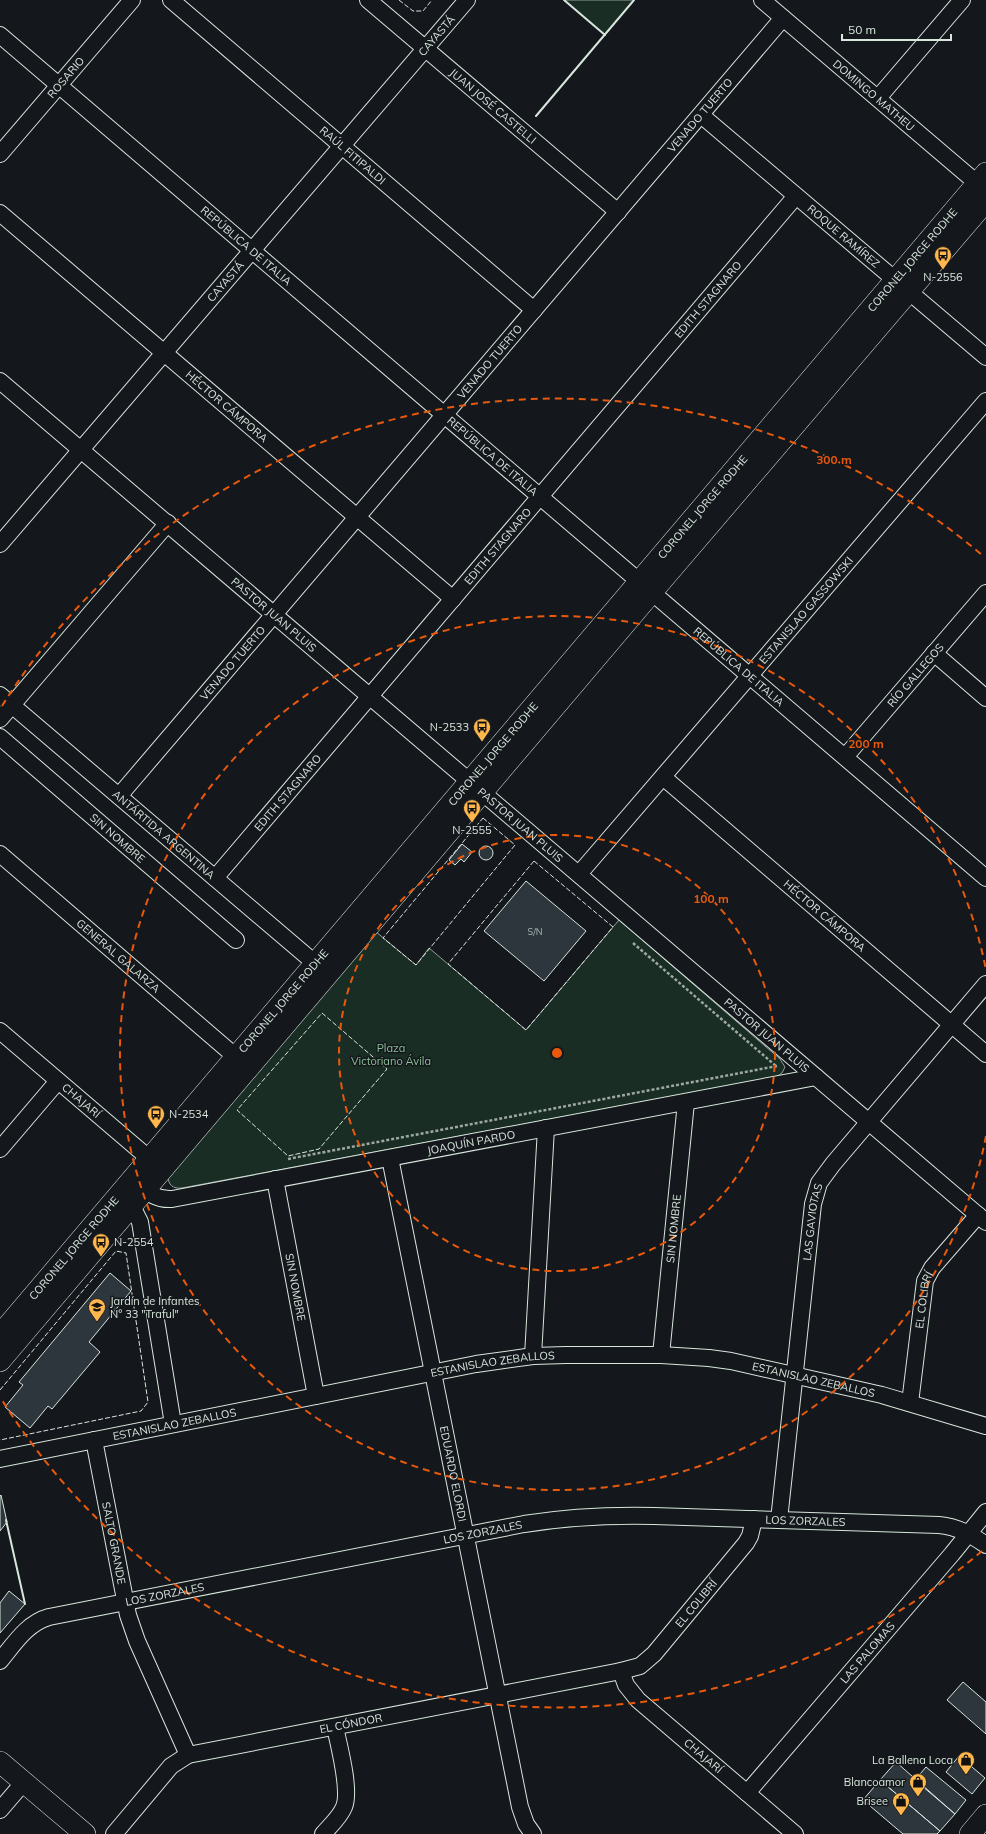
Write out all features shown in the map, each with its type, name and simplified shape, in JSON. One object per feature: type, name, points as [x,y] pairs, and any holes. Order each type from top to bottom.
[{"type":"main road","name":"CORONEL JORGE RODHE","points":[[0,1361],[138,1185],[902,286],[984,187]]},
{"type":"main road","name":"CORONEL JORGE RODHE","points":[[156,1164],[236,1057],[321,969]]},
{"type":"main road","name":"CORONEL JORGE RODHE","points":[[0,1335],[124,1202]]},
{"type":"main road","points":[[0,1762],[85,1834]]},
{"type":"main road","points":[[970,1834],[986,1816]]},
{"type":"street","name":"ROSARIO","points":[[0,154],[132,0]]},
{"type":"street","name":"RAÚL FITIPALDI","points":[[171,0],[534,310]]},
{"type":"street","name":"JUAN JOSÉ CASTELLI","points":[[368,0],[618,212]]},
{"type":"street","name":"CAYASTÁ","points":[[0,544],[467,0]]},
{"type":"street","name":"DOMINGO MATHEU","points":[[762,0],[984,187]]},
{"type":"street","points":[[878,98],[962,0]]},
{"type":"street","name":"VENADO TUERTO","points":[[119,796],[784,18]]},
{"type":"street","name":"REPÚBLICA DE ITALIA","points":[[0,35],[986,878]]},
{"type":"street","name":"ROQUE RAMÍREZ","points":[[701,115],[986,357]]},
{"type":"street","name":"EDITH STAGNARO","points":[[214,878],[796,196]]},
{"type":"street","name":"HÉCTOR CÁMPORA","points":[[0,213],[453,599]]},
{"type":"street","name":"PASTOR JUAN PLUIS","points":[[0,381],[982,1219]]},
{"type":"street","name":"ESTANISLAO GASSOWSKI","points":[[579,874],[986,401]]},
{"type":"street","points":[[0,719],[6,700],[168,524]]},
{"type":"street","name":"RÍO GALLEGOS","points":[[845,757],[986,593]]},
{"type":"street","points":[[934,653],[986,698]]},
{"type":"street","name":"ANTÁRTIDA ARGENTINA","points":[[6,700],[321,969]]},
{"type":"street","name":"SIN NOMBRE","points":[[0,737],[236,940]]},
{"type":"street","name":"HÉCTOR CÁMPORA","points":[[662,777],[986,1054]]},
{"type":"street","name":"GENERAL GALARZA","points":[[0,854],[236,1057]]},
{"type":"street","name":"LAS GAVIOTAS","points":[[779,1520],[815,1194],[825,1173],[986,984]]},
{"type":"street","name":"CHAJARÍ","points":[[0,1031],[156,1164]]},
{"type":"street","name":"JOAQUÍN PARDO","points":[[138,1185],[158,1198],[172,1199],[816,1077]]},
{"type":"street","points":[[0,1148],[58,1080]]},
{"type":"street","name":"SIN NOMBRE","points":[[661,1355],[686,1102]]},
{"type":"street","points":[[533,1356],[546,1128]]},
{"type":"street","name":"EDUARDO ELORDI","points":[[390,1158],[520,1807],[530,1833]]},
{"type":"street","name":"SIN NOMBRE","points":[[275,1179],[316,1396]]},
{"type":"street","points":[[124,1202],[137,1214],[141,1226],[173,1424]]},
{"type":"street","name":"EL COLIBRÍ","points":[[910,1403],[925,1281],[932,1268],[982,1219]]},
{"type":"street","name":"ESTANISLAO ZEBALLOS","points":[[0,1459],[433,1372],[533,1356],[661,1355],[709,1358],[795,1375],[910,1403],[986,1426]]},
{"type":"street","name":"SALTO GRANDE","points":[[94,1440],[124,1602],[137,1641],[188,1755]]},
{"type":"street","name":"LAS PALOMAS","points":[[747,1793],[970,1533],[986,1512]]},
{"type":"street","name":"LOS ZORZALES","points":[[0,1661],[35,1622],[49,1617],[524,1524],[587,1517],[654,1516],[939,1525],[957,1527],[970,1533],[986,1545]]},
{"type":"street","name":"EL COLIBRÍ","points":[[621,1671],[640,1666],[654,1654],[746,1543],[750,1536],[754,1519]]},
{"type":"street","name":"CHAJARÍ","points":[[621,1671],[629,1690],[638,1700],[795,1834]]},
{"type":"street","name":"EL CÓNDOR","points":[[114,1834],[171,1766],[188,1755],[621,1671]]},
{"type":"street","points":[[323,1834],[342,1811],[346,1799],[346,1786],[335,1726]]},
{"type":"street","points":[[0,1810],[24,1782]]},
{"type":"path","points":[[288,1159],[776,1066],[633,943]]},
{"type":"green space","points":[[564,0],[634,0],[605,35]]},
{"type":"green space","name":"Plaza Victoriano Ávila","points":[[619,920],[780,1059],[785,1067],[782,1073],[776,1077],[182,1188],[176,1188],[170,1184],[168,1176],[375,931],[416,965],[429,948],[526,1030]]},
{"type":"building","points":[[462,844],[472,852],[464,862],[461,859],[455,865],[449,860]]},
{"type":"building","points":[[483,846],[489,846],[493,850],[493,856],[489,860],[483,860],[479,856],[479,850]]},
{"type":"building","points":[[526,881],[586,931],[544,981],[484,931]]},
{"type":"building","points":[[110,1273],[131,1291],[89,1342],[100,1352],[52,1409],[48,1406],[30,1428],[5,1407],[23,1385],[19,1382]]},
{"type":"building","points":[[1,1495],[7,1522],[0,1531],[0,1496]]},
{"type":"building","points":[[9,1591],[25,1604],[0,1633],[0,1603]]},
{"type":"building","points":[[963,1682],[986,1702],[986,1734],[947,1700]]},
{"type":"building","name":"La Ballena Loca","points":[[959,1756],[985,1778],[972,1794],[946,1772]]},
{"type":"building","name":"Blancoamor","points":[[896,1762],[955,1814],[940,1831],[880,1780]]},
{"type":"building","points":[[926,1767],[966,1800],[955,1814],[915,1780]]},
{"type":"building","name":"Brisee","points":[[880,1780],[940,1831],[937,1834],[903,1834],[863,1800]]},
{"type":"fence","points":[[399,0],[413,11],[423,11],[432,0]]},
{"type":"fence","points":[[483,818],[515,845],[416,965],[383,938],[483,818]]},
{"type":"fence","points":[[534,861],[613,927],[526,1030],[448,964],[534,861]]},
{"type":"fence","points":[[322,1013],[387,1069],[319,1149],[288,1156],[237,1110],[322,1013]]},
{"type":"fence","points":[[0,1390],[116,1251],[126,1253],[148,1402],[141,1411],[0,1440]]},
{"type":"wall","points":[[564,0],[605,35]]},
{"type":"wall","points":[[536,116],[634,0]]},
{"type":"wall","points":[[6,1520],[25,1604]]},
{"type":"place","name":"N-2556","points":[[943,270]]},
{"type":"place","name":"N-2533","points":[[482,742]]},
{"type":"place","name":"N-2555","points":[[472,823]]},
{"type":"place","name":"N-2534","points":[[156,1129]]},
{"type":"place","name":"N-2554","points":[[101,1257]]},
{"type":"place","name":"Jardín de Infantes N° 33 \"Traful\"","points":[[97,1322]]},
{"type":"place","name":"La Ballena Loca","points":[[966,1775]]},
{"type":"place","name":"Blancoamor","points":[[918,1797]]},
{"type":"place","name":"Brisee","points":[[901,1816]]}]
